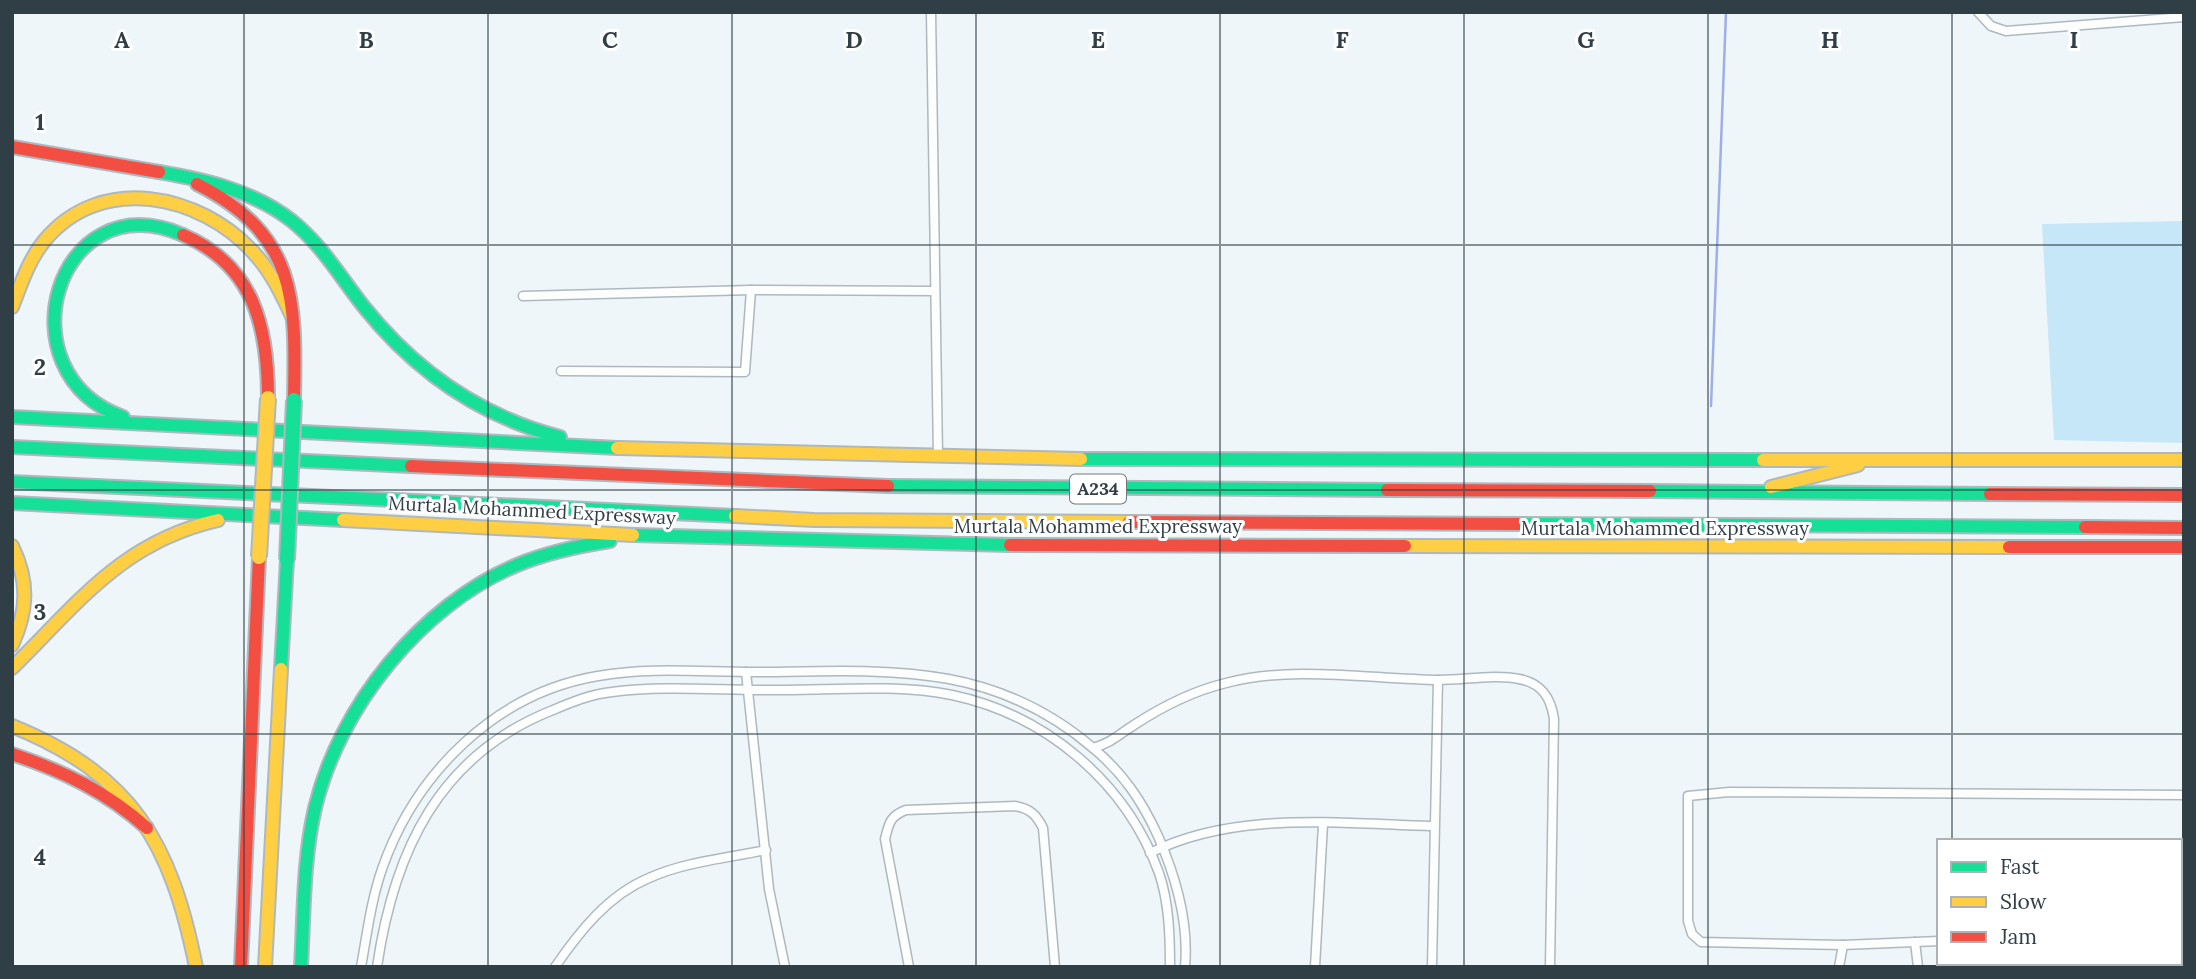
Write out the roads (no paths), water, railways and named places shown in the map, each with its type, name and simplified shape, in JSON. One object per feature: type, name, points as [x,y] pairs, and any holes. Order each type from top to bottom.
[{"type":"main road","points":[[12,147],[225,185],[271,207],[292,221],[313,241],[408,357],[459,397],[527,429],[557,437],[646,449]]},
{"type":"main road","points":[[159,172],[212,191],[253,218],[281,260],[296,341],[265,967]]},
{"type":"main road","points":[[12,307],[40,246],[66,220],[107,201],[150,197],[196,209],[236,234],[273,273],[292,316]]},
{"type":"main road","points":[[170,425],[108,413],[89,404],[71,390],[59,375],[44,340],[44,306],[59,267],[74,251],[113,229],[135,224],[161,225],[184,232],[207,244],[227,263],[256,305],[263,327],[268,358],[268,398],[241,967]]},
{"type":"main road","points":[[12,417],[646,449],[1039,459],[2184,460]]},
{"type":"main road","name":"Murtala Mohammed Expressway","points":[[12,447],[822,486],[2184,495]]},
{"type":"main road","points":[[1747,493],[1881,460]]},
{"type":"main road","name":"Murtala Mohammed Expressway","points":[[12,482],[814,520],[2184,528]]},
{"type":"main road","name":"Murtala Mohammed Expressway","points":[[12,503],[736,540],[941,545],[2184,547]]},
{"type":"main road","points":[[12,668],[91,586],[141,547],[184,527],[252,515]]},
{"type":"main road","points":[[1754,548],[1872,527]]},
{"type":"main road","points":[[301,967],[313,824],[334,751],[351,716],[366,695],[431,621],[494,577],[564,549],[600,542],[736,540]]},
{"type":"main road","points":[[12,545],[24,566],[27,588],[26,612],[12,645]]},
{"type":"main road","points":[[12,726],[54,741],[86,760],[115,783],[147,828],[174,879],[196,967]]},
{"type":"main road","points":[[12,754],[87,783],[110,796],[147,828]]},
{"type":"street","points":[[931,12],[938,456]]},
{"type":"street","points":[[1978,12],[1991,26],[2006,31],[2184,18]]},
{"type":"street","points":[[523,296],[751,290],[934,290]]},
{"type":"street","points":[[561,371],[744,372],[751,290]]},
{"type":"street","points":[[362,967],[381,872],[407,813],[426,782],[453,752],[521,701],[595,676],[650,669],[912,672],[995,688],[1032,704],[1074,730],[1108,759],[1147,811],[1163,846],[1179,894],[1185,927],[1185,967]]},
{"type":"street","points":[[746,672],[769,888],[785,967]]},
{"type":"street","points":[[1093,748],[1114,742],[1132,726],[1181,698],[1224,683],[1263,675],[1438,680],[1519,679],[1543,690],[1551,700],[1554,719],[1550,967]]},
{"type":"street","points":[[1432,967],[1438,680]]},
{"type":"street","points":[[377,967],[386,913],[400,867],[436,801],[477,752],[505,732],[580,699],[610,692],[672,688],[747,691],[904,690],[950,695],[990,705],[1061,742],[1096,772],[1123,806],[1150,853],[1159,874],[1167,909],[1170,967]]},
{"type":"street","points":[[1108,759],[1114,742]]},
{"type":"street","points":[[1937,941],[1843,945],[1701,942],[1692,934],[1688,921],[1688,796],[1729,792],[2184,795]]},
{"type":"street","points":[[909,967],[885,839],[890,820],[894,814],[906,810],[1015,806],[1028,808],[1038,817],[1043,828],[1055,967]]},
{"type":"street","points":[[1150,853],[1163,846],[1235,828],[1276,823],[1434,826]]},
{"type":"street","points":[[1315,967],[1323,824]]},
{"type":"street","points":[[555,967],[589,922],[625,892],[649,877],[766,850]]},
{"type":"street","points":[[1915,942],[1918,967]]},
{"type":"street","points":[[1839,967],[1843,945]]},
{"type":"waterway","points":[[1711,406],[1726,12]]}]
